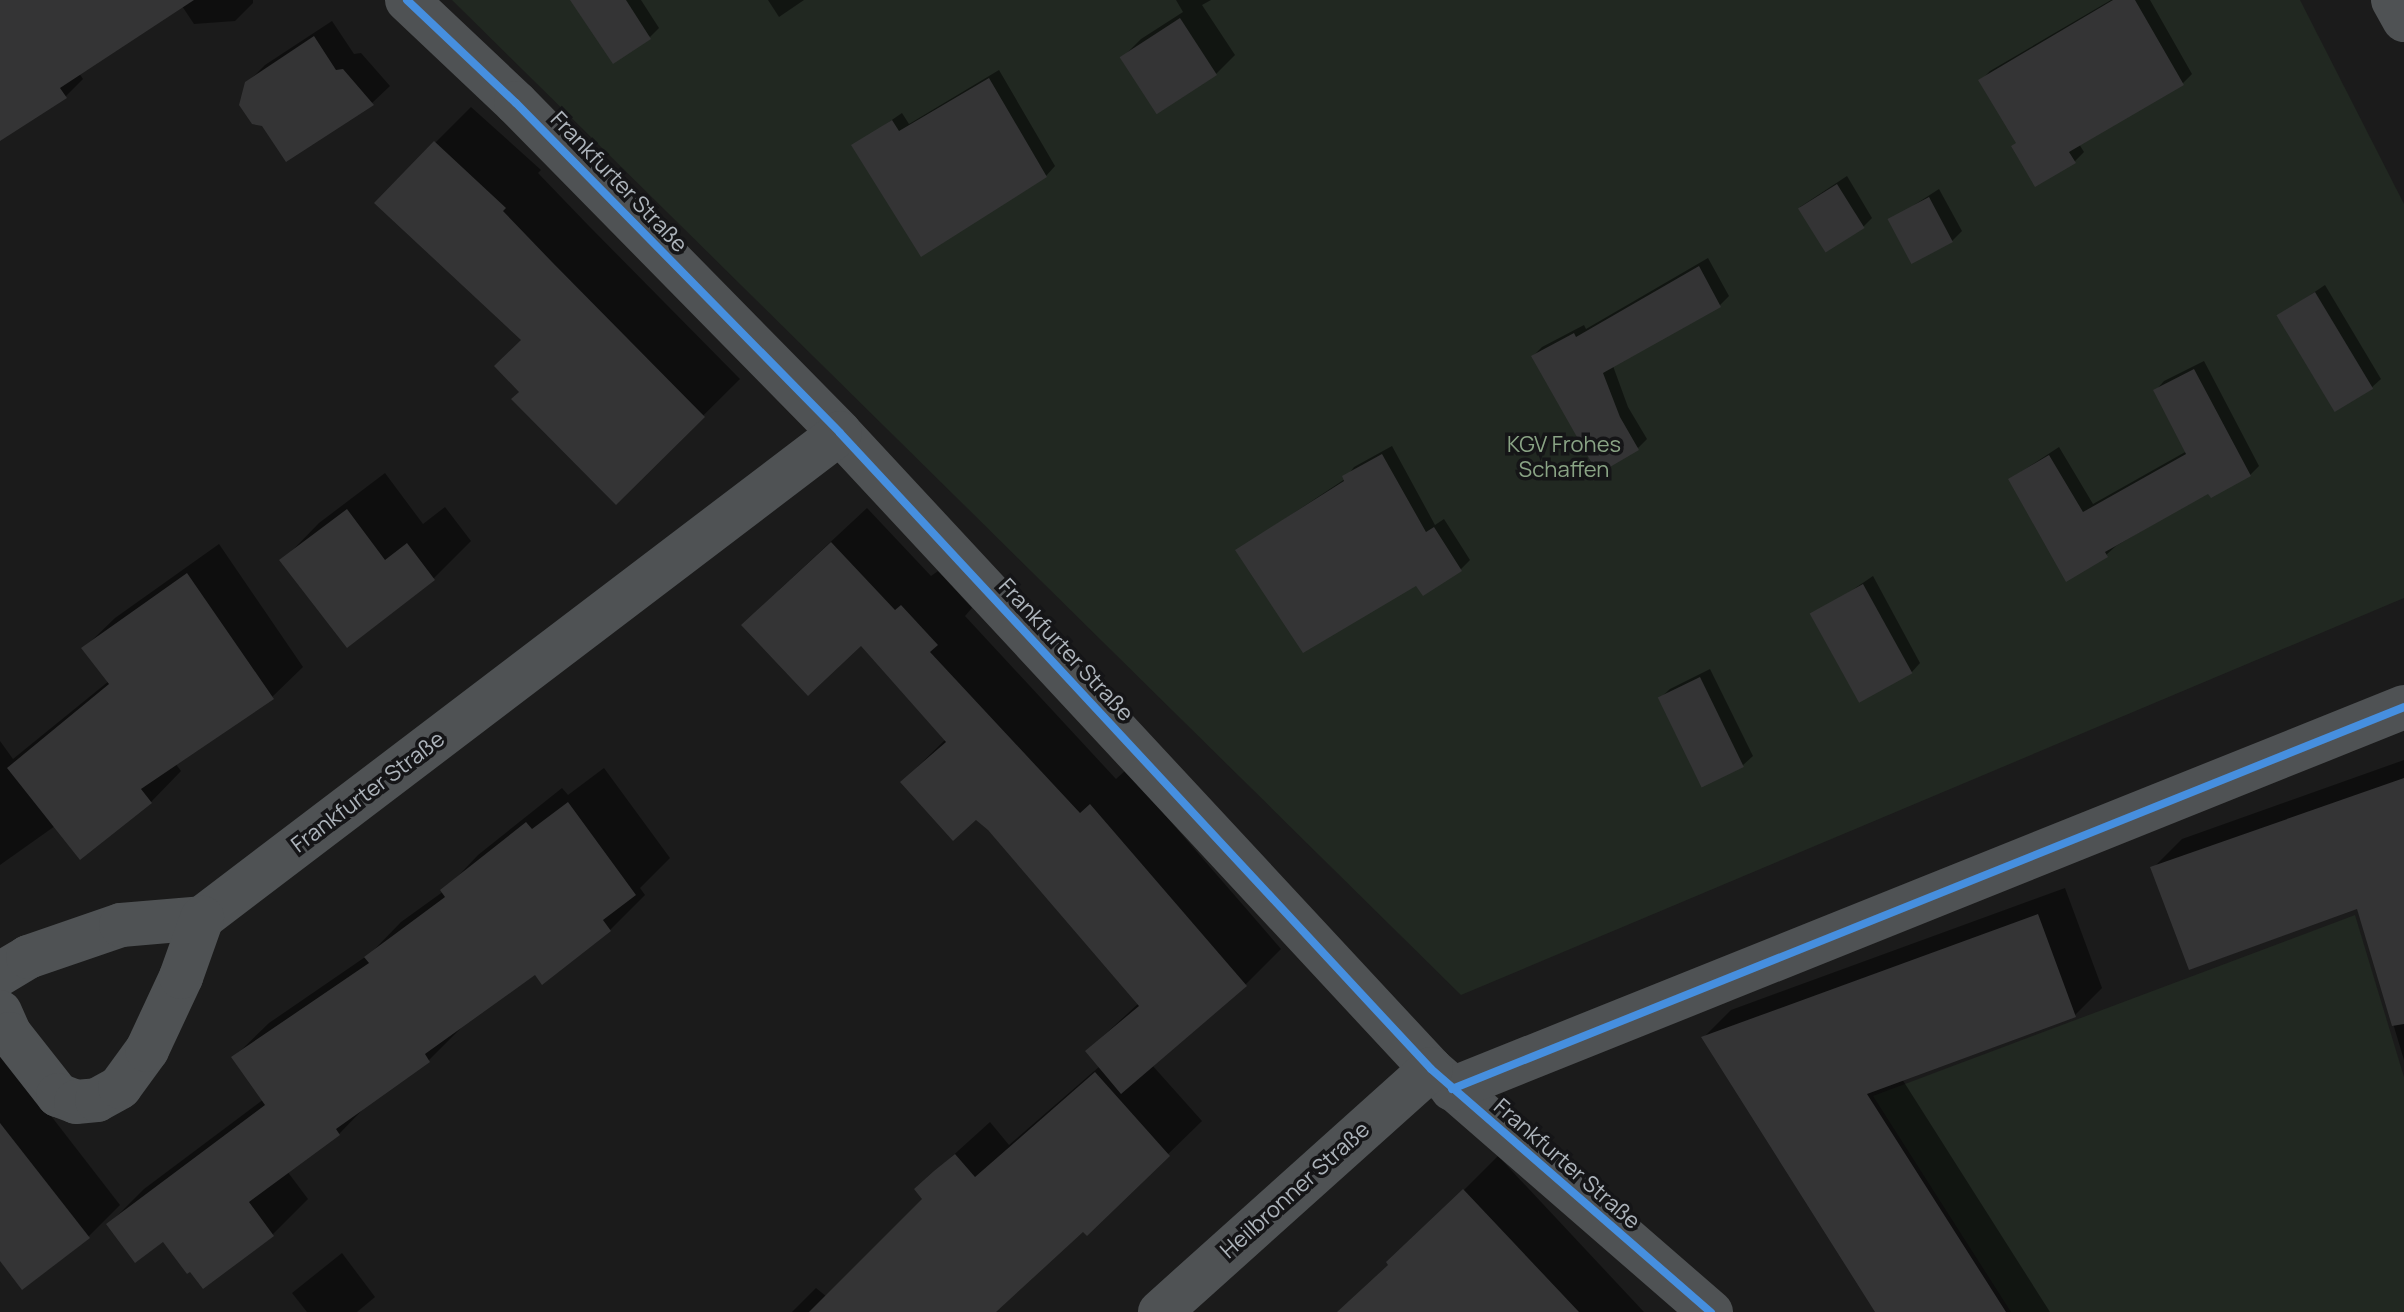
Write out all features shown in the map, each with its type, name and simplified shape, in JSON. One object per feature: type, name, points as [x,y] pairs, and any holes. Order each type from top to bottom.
[{"type":"street","name":"Frankfurter Straße","points":[[407,0],[516,103],[840,433],[1442,1079],[1711,1312]]},
{"type":"street","points":[[2393,0],[2404,20]]},
{"type":"street","name":"Frankfurter Straße","points":[[202,918],[840,433]]},
{"type":"street","points":[[1442,1079],[2404,707]]},
{"type":"street","points":[[0,974],[28,957],[121,925],[202,918],[181,977],[147,1050],[120,1087],[97,1100],[76,1102],[58,1095],[10,1034],[0,1012]]},
{"type":"street","name":"Heilbronner Straße","points":[[1160,1312],[1442,1079]]},
{"type":"green space","name":"KGV Frohes Schaffen","points":[[452,0],[2300,0],[2404,204],[2404,598],[1461,995]]},
{"type":"green space","points":[[2355,915],[2404,1077],[2404,1312],[2011,1312],[1873,1096]]},
{"type":"building","points":[[0,0],[194,0],[60,88],[67,98],[0,141]]},
{"type":"building","points":[[570,0],[626,0],[651,39],[613,64]]},
{"type":"building","points":[[2113,0],[2135,0],[2184,85],[2069,152],[2076,163],[2035,187],[2011,146],[2016,143],[1978,80]]},
{"type":"building","points":[[1180,18],[1217,75],[1157,114],[1120,57]]},
{"type":"building","points":[[314,36],[336,70],[343,69],[374,105],[286,162],[262,126],[252,124],[239,105],[245,82]]},
{"type":"building","points":[[989,78],[1047,177],[921,257],[851,145],[892,120],[899,131]]},
{"type":"building","points":[[434,141],[506,208],[503,211],[705,417],[616,505],[511,399],[519,392],[494,366],[521,340],[374,203]]},
{"type":"building","points":[[1837,184],[1865,228],[1826,252],[1798,208]]},
{"type":"building","points":[[1929,197],[1953,242],[1911,264],[1888,219]]},
{"type":"building","points":[[1699,266],[1721,307],[1603,373],[1620,417],[1639,450],[1598,474],[1531,356],[1574,333],[1576,337]]},
{"type":"building","points":[[2315,292],[2373,389],[2335,412],[2276,315]]},
{"type":"building","points":[[2194,369],[2251,476],[2211,498],[2208,494],[2105,552],[2108,557],[2066,582],[2008,479],[2049,455],[2083,512],[2186,454],[2153,390]]},
{"type":"building","points":[[1382,454],[1426,532],[1434,527],[1462,571],[1423,596],[1416,586],[1303,653],[1235,550],[1344,481],[1342,476]]},
{"type":"building","points":[[347,509],[385,560],[407,543],[435,580],[347,648],[279,560]]},
{"type":"building","points":[[831,542],[895,610],[901,605],[938,645],[930,652],[1080,813],[1090,804],[1247,986],[1121,1094],[1085,1051],[1139,1006],[988,830],[976,820],[953,841],[900,782],[946,742],[861,646],[808,696],[741,625]]},
{"type":"building","points":[[187,573],[274,699],[141,789],[152,803],[80,860],[7,768],[109,684],[81,648]]},
{"type":"building","points":[[1863,584],[1912,673],[1859,703],[1810,614]]},
{"type":"building","points":[[1700,677],[1744,767],[1702,787],[1658,698]]},
{"type":"building","points":[[2404,778],[2404,1024],[2392,1026],[2357,909],[2189,970],[2150,867]]},
{"type":"building","points":[[568,802],[636,895],[603,920],[611,931],[542,985],[535,975],[425,1054],[430,1062],[336,1129],[340,1135],[249,1202],[274,1236],[203,1289],[190,1272],[187,1274],[163,1242],[135,1263],[106,1224],[265,1105],[231,1057],[369,963],[364,957],[445,897],[440,890],[526,822],[532,829]]},
{"type":"building","points":[[2038,914],[2076,1017],[1867,1094],[2006,1312],[1875,1312],[1701,1037]]},
{"type":"building","points":[[1095,1072],[1170,1156],[1087,1236],[1083,1232],[996,1312],[809,1312],[922,1199],[914,1189],[934,1171],[955,1154],[975,1177]]},
{"type":"building","points":[[0,1123],[90,1238],[22,1290],[0,1261]]},
{"type":"building","points":[[1463,1189],[1579,1312],[1337,1312],[1388,1265],[1386,1262]]},
{"type":"cycle path","points":[[407,0],[516,103],[840,433],[1431,1069],[1711,1312]]},
{"type":"cycle path","points":[[1452,1089],[2404,707]]}]
